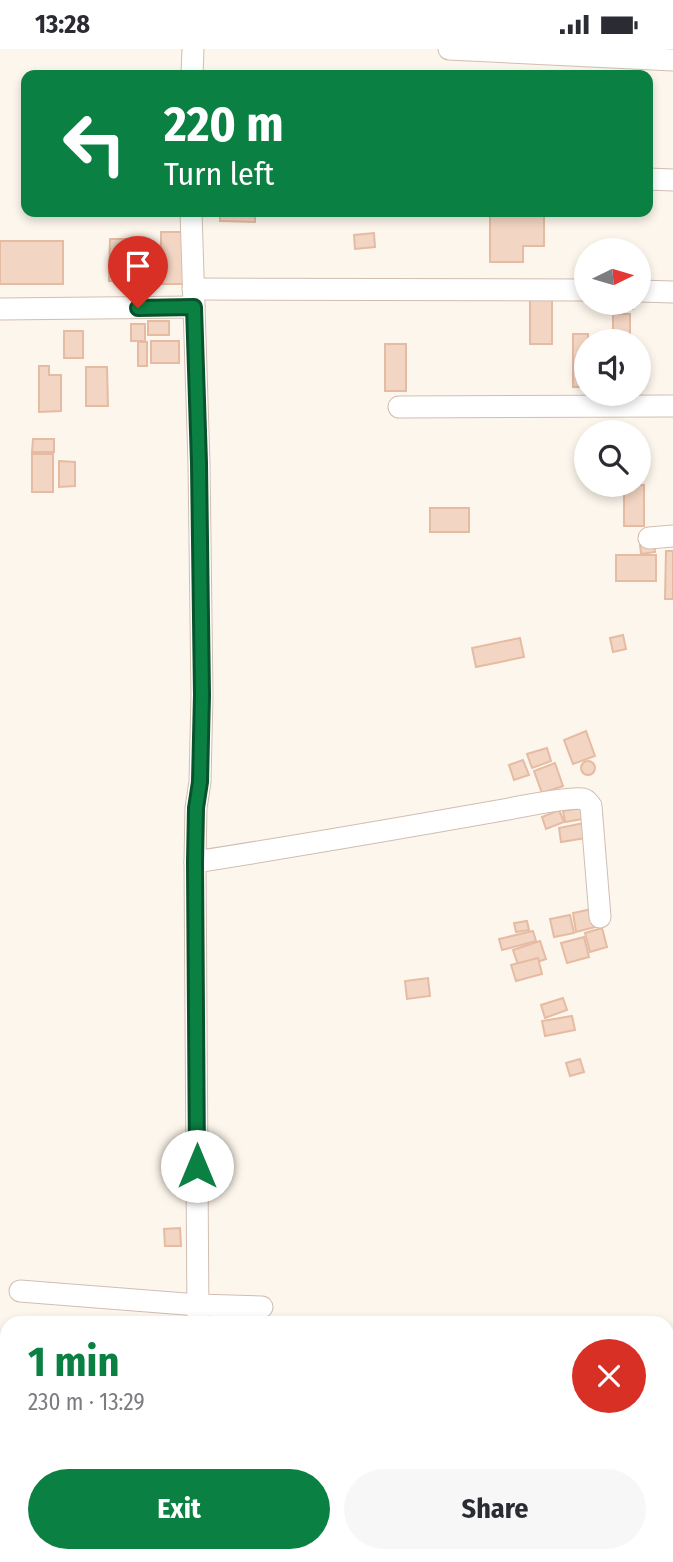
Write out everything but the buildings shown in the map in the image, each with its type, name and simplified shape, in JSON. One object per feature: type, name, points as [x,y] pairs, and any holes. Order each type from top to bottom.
[{"type":"street","points":[[192,70],[193,49]]},
{"type":"street","points":[[449,49],[673,60]]},
{"type":"street","points":[[653,179],[673,180]]},
{"type":"street","points":[[191,217],[199,463],[202,695],[195,862],[198,1314]]},
{"type":"street","points":[[0,309],[193,298],[574,290]]},
{"type":"street","points":[[651,291],[673,292]]},
{"type":"street","points":[[399,407],[673,406]]},
{"type":"street","points":[[649,538],[673,536]]},
{"type":"street","points":[[195,862],[524,806],[582,799],[591,806],[600,917]]},
{"type":"street","points":[[20,1291],[198,1314],[262,1307]]},
{"type":"route","points":[[138,308],[194,307],[202,695],[195,862],[197,1166]]}]
